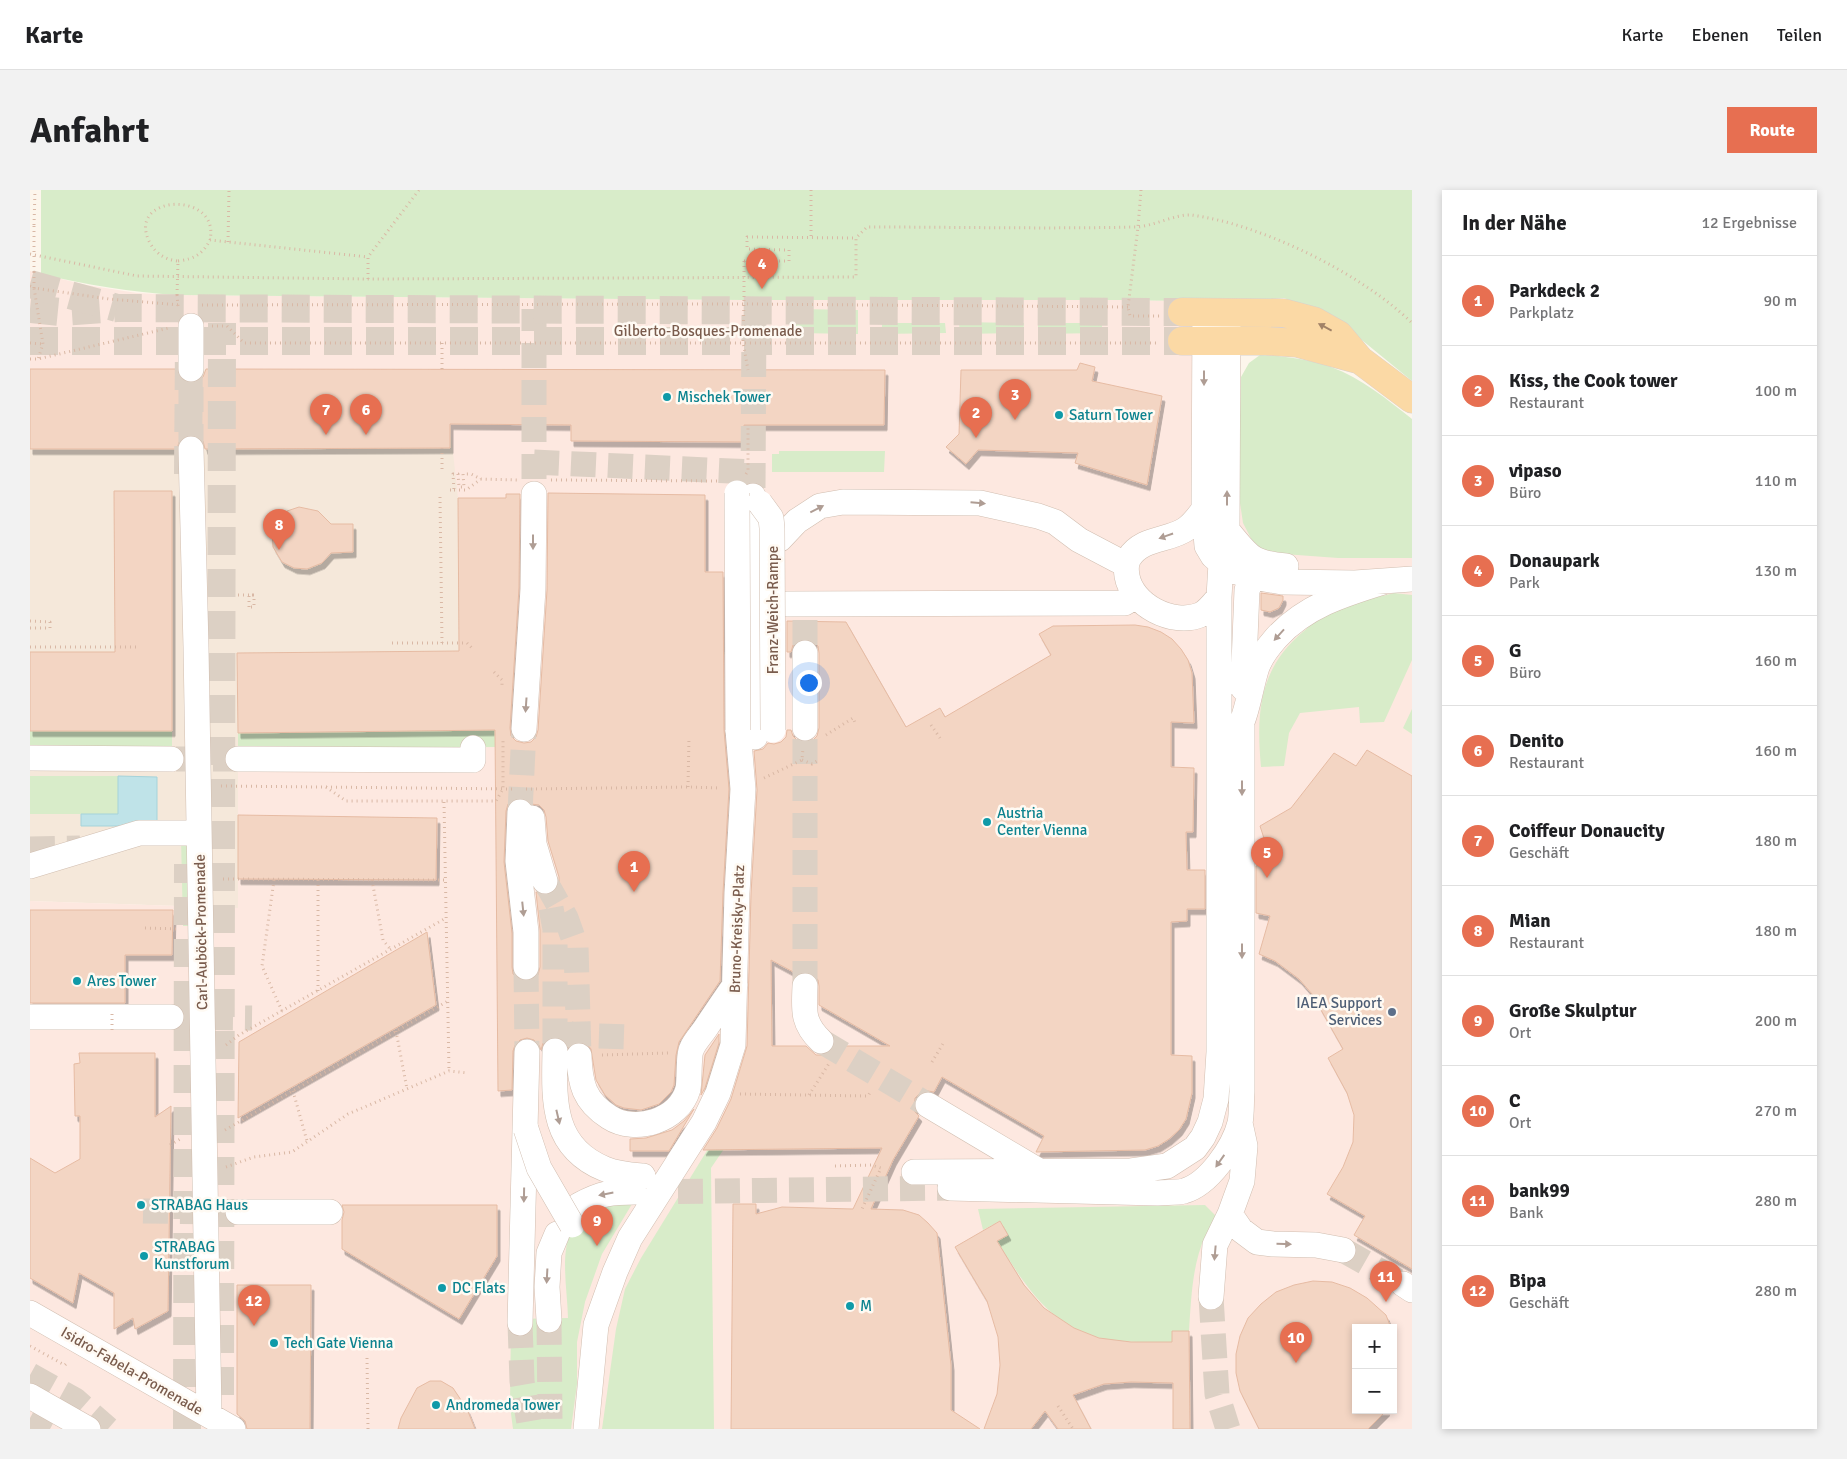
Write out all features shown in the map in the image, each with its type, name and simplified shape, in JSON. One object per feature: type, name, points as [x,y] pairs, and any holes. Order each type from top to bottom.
[{"type":"main road","points":[[1194,315],[1284,313],[1314,321],[1339,335],[1360,360],[1412,399]]},
{"type":"main road","points":[[1194,339],[1296,343],[1360,360]]},
{"type":"street","points":[[1194,315],[1204,509],[1207,546],[1213,556],[1237,572],[1253,577],[1296,582],[1355,583],[1384,582],[1412,578]]},
{"type":"street","points":[[192,318],[192,369]]},
{"type":"street","points":[[914,1172],[1131,1171],[1167,1166],[1195,1148],[1210,1122],[1216,1099],[1219,1052],[1219,597],[1221,563],[1227,530],[1194,339]]},
{"type":"street","name":"Carl-Auböck-Promenade","points":[[191,449],[208,1415]]},
{"type":"street","points":[[513,729],[533,589],[535,484]]},
{"type":"street","points":[[743,789],[755,732],[744,490]]},
{"type":"street","name":"Franz-Weich-Rampe","points":[[744,490],[766,510],[772,528],[755,732]]},
{"type":"street","points":[[780,539],[797,521],[820,506],[843,502],[980,503],[1031,514],[1055,522],[1079,540],[1116,560],[1127,563]]},
{"type":"street","points":[[1204,509],[1186,530],[1145,544],[1134,552],[1127,563],[1127,576],[1134,596],[1144,604],[1172,616],[1200,615],[1219,597]]},
{"type":"street","points":[[1227,530],[1251,558],[1267,564],[1412,578]]},
{"type":"street","points":[[1211,1297],[1215,1245],[1230,1214],[1242,1181],[1245,1146],[1240,1123],[1242,1092],[1242,722],[1246,590],[1253,577]]},
{"type":"street","points":[[1296,582],[1304,598],[1303,614]]},
{"type":"street","points":[[1242,722],[1248,708],[1258,666],[1270,645],[1287,626],[1317,606],[1342,595],[1384,582]]},
{"type":"street","points":[[799,609],[1125,603],[1134,596]]},
{"type":"street","points":[[805,652],[812,737]]},
{"type":"street","name":"Bruno-Kreisky-Platz","points":[[586,1429],[596,1325],[615,1272],[630,1238],[704,1122],[718,1093],[733,1046],[743,789],[755,732]]},
{"type":"street","points":[[238,759],[306,754],[473,762]]},
{"type":"street","points":[[30,758],[171,759]]},
{"type":"street","points":[[526,967],[526,932],[518,861],[526,812],[546,881]]},
{"type":"street","points":[[30,866],[139,833],[199,833]]},
{"type":"street","points":[[567,1053],[590,1102],[600,1112],[612,1119],[625,1122],[643,1124],[655,1122],[669,1115],[687,1091],[691,1069],[691,1049],[735,985]]},
{"type":"street","points":[[804,986],[804,1017],[810,1031],[828,1048]]},
{"type":"street","points":[[30,1017],[171,1017]]},
{"type":"street","points":[[520,1323],[527,1052],[546,1068],[555,1079]]},
{"type":"street","points":[[549,1320],[547,1287],[549,1254],[569,1221],[599,1194],[614,1192],[639,1184],[588,1159],[570,1143],[561,1128],[556,1110],[555,1079],[567,1053]]},
{"type":"street","points":[[928,1105],[1039,1171]]},
{"type":"street","points":[[950,1188],[1157,1193],[1185,1191],[1206,1178],[1219,1163],[1234,1138],[1240,1123]]},
{"type":"street","points":[[526,1129],[538,1168],[569,1221]]},
{"type":"street","points":[[238,1212],[330,1212]]},
{"type":"street","points":[[1230,1214],[1241,1230],[1257,1242],[1316,1245],[1343,1250]]},
{"type":"street","name":"Isidro-Fabela-Promenade","points":[[30,1313],[233,1429]]},
{"type":"street","points":[[30,1396],[88,1429]]},
{"type":"path","points":[[34,190],[34,272],[32,287],[43,344],[38,359]]},
{"type":"path","points":[[228,190],[228,242]]},
{"type":"path","points":[[368,279],[368,257],[419,190]]},
{"type":"path","points":[[811,190],[811,238]]},
{"type":"path","points":[[1141,190],[1128,307],[1130,316],[1194,315]]},
{"type":"path","points":[[158,203],[148,218],[146,229],[151,245],[161,256],[167,259],[189,260],[200,254],[210,240],[212,229],[208,213]]},
{"type":"path","points":[[748,370],[743,342],[744,261],[789,261],[789,250],[747,249],[747,237],[856,238],[867,227],[1138,227],[1188,215],[1237,225],[1284,242],[1349,275],[1412,322]]},
{"type":"path","points":[[30,254],[137,276],[368,279],[856,277],[856,238]]},
{"type":"path","points":[[210,240],[368,257]]},
{"type":"path","points":[[178,261],[178,305]]},
{"type":"path","points":[[32,287],[109,299],[178,305],[192,318]]},
{"type":"path","points":[[30,359],[38,359],[192,318],[744,302],[1128,307]]},
{"type":"path","name":"Gilberto-Bosques-Promenade","points":[[192,318],[227,326],[244,343],[1161,343],[1194,339]]},
{"type":"path","points":[[30,343],[43,344]]},
{"type":"path","points":[[442,343],[442,370]]},
{"type":"path","points":[[481,480],[466,490],[452,490],[453,474],[458,474],[459,487],[464,487],[463,474],[471,474],[481,480],[535,484],[744,490],[748,471],[748,425]]},
{"type":"path","points":[[442,448],[442,471]]},
{"type":"path","points":[[440,497],[442,643]]},
{"type":"path","points":[[238,595],[256,595]]},
{"type":"path","points":[[30,621],[50,622],[50,628],[30,628]]},
{"type":"path","points":[[392,643],[467,642],[474,650]]},
{"type":"path","points":[[30,647],[137,647]]},
{"type":"path","points":[[494,672],[502,680],[502,688]]},
{"type":"path","points":[[802,760],[803,748],[812,737],[853,718],[856,725]]},
{"type":"path","points":[[932,725],[940,738]]},
{"type":"path","points":[[326,787],[346,801],[496,801],[504,789],[513,729]]},
{"type":"path","points":[[688,787],[689,737]]},
{"type":"path","points":[[552,790],[688,787],[743,789],[802,760],[812,764],[819,760]]},
{"type":"path","points":[[198,786],[496,789]]},
{"type":"path","points":[[444,802],[450,1071]]},
{"type":"path","points":[[200,879],[446,880]]},
{"type":"path","points":[[274,880],[262,966],[282,1011]]},
{"type":"path","points":[[318,880],[318,991]]},
{"type":"path","points":[[372,880],[383,940],[390,950]]},
{"type":"path","points":[[203,1061],[239,1035],[446,918]]},
{"type":"path","points":[[145,928],[200,930]]},
{"type":"path","points":[[204,1141],[448,1001]]},
{"type":"path","points":[[112,1014],[112,1030]]},
{"type":"path","points":[[396,1032],[407,1089]]},
{"type":"path","points":[[943,1044],[932,1062],[943,1044]]},
{"type":"path","points":[[809,1095],[828,1048]]},
{"type":"path","points":[[567,1053],[677,1053]]},
{"type":"path","points":[[204,1175],[254,1156],[292,1152],[348,1114],[450,1071],[468,1073]]},
{"type":"path","points":[[292,1091],[307,1141]]},
{"type":"path","points":[[718,1093],[868,1096],[871,1091]]},
{"type":"path","points":[[835,1166],[871,1165],[882,1168],[862,1209]]},
{"type":"path","points":[[30,1346],[65,1365],[68,1362]]},
{"type":"path","points":[[367,1358],[368,1429]]},
{"type":"path","points":[[1058,1406],[1073,1429]]},
{"type":"shaded area","points":[[30,271],[86,285],[137,293],[177,295],[1242,302],[1238,490],[1338,558],[1412,558],[1412,1429],[30,1429],[30,901],[238,908],[238,750],[495,747],[499,634],[498,498],[458,498],[450,425],[238,369],[30,369]]},
{"type":"shaded area","points":[[30,369],[450,370],[498,498],[499,634],[495,747],[238,750],[238,908],[30,901]]},
{"type":"green space","points":[[41,190],[1412,190],[1412,381],[1341,323],[1316,310],[1284,298],[1242,302],[1120,300],[744,300],[177,295],[126,290],[41,274]]},
{"type":"green space","points":[[794,309],[858,310],[858,334],[794,333]]},
{"type":"green space","points":[[959,322],[1024,323],[1023,333],[960,334]]},
{"type":"green space","points":[[882,323],[945,323],[946,333],[882,334]]},
{"type":"green space","points":[[1038,323],[1102,323],[1102,333],[1038,334]]},
{"type":"green space","points":[[1260,355],[1305,360],[1331,367],[1353,377],[1374,390],[1412,419],[1412,558],[1338,558],[1258,552],[1243,523],[1238,490],[1241,377],[1249,363]]},
{"type":"green space","points":[[779,451],[885,451],[884,472],[772,472],[772,454],[779,454]]},
{"type":"green space","points":[[1394,593],[1412,595],[1412,660],[1384,722],[1360,723],[1359,707],[1300,713],[1289,733],[1284,766],[1261,767],[1259,728],[1264,692],[1269,676],[1289,645],[1314,622],[1333,610]]},
{"type":"green space","points":[[1412,709],[1412,734],[1403,728]]},
{"type":"green space","points":[[495,730],[495,747],[238,750],[238,733]]},
{"type":"green space","points":[[30,731],[172,731],[172,750],[30,749]]},
{"type":"green space","points":[[30,776],[118,776],[118,814],[30,814]]},
{"type":"green space","points":[[181,838],[190,838],[192,926],[183,926]]},
{"type":"green space","points":[[719,1131],[724,1149],[711,1168],[714,1429],[602,1429],[616,1329],[625,1289],[641,1258]]},
{"type":"green space","points":[[635,1199],[602,1254],[585,1302],[577,1342],[577,1384],[571,1429],[513,1429],[510,1406],[511,1319],[568,1318],[565,1256],[572,1228],[580,1216],[596,1204]]},
{"type":"green space","points":[[1205,1205],[1217,1217],[1205,1237],[1197,1259],[1189,1331],[1172,1331],[1172,1342],[1109,1340],[1082,1332],[1066,1324],[1052,1313],[1028,1287],[997,1241],[1008,1235],[1000,1221],[983,1230],[978,1209]]},
{"type":"water","points":[[118,776],[157,777],[157,826],[81,826],[81,814],[118,814]]},
{"type":"building","name":"Saturn Tower","points":[[1080,363],[1095,367],[1092,381],[1162,396],[1147,485],[1075,463],[1078,453],[978,450],[966,464],[946,447],[959,434],[961,370],[1077,370]]},
{"type":"building","points":[[30,369],[177,369],[179,377],[184,382],[191,383],[199,381],[206,369],[885,370],[884,425],[744,425],[745,442],[571,441],[571,425],[450,424],[450,448],[205,449],[203,441],[191,435],[183,437],[177,449],[30,449]]},
{"type":"building","points":[[114,491],[172,491],[172,731],[30,731],[30,652],[115,652]]},
{"type":"building","points":[[548,493],[705,495],[705,572],[723,572],[724,730],[729,789],[720,981],[679,1042],[674,1085],[671,1092],[659,1104],[641,1110],[616,1105],[605,1095],[596,1080],[591,1049],[586,1043],[578,1042],[568,1047],[563,1039],[556,1037],[548,1039],[543,1043],[541,1050],[534,1040],[527,1038],[520,1040],[515,1045],[513,1051],[512,1090],[498,1091],[495,730],[238,733],[237,653],[459,651],[458,498],[506,498],[506,494],[520,494],[519,588],[510,728],[511,736],[516,741],[531,742],[536,737],[538,730],[547,590]],"holes":[[[520,798],[527,800],[531,804],[539,805],[544,810],[548,841],[559,877],[559,885],[549,895],[542,895],[536,892],[540,930],[540,967],[538,975],[533,980],[526,981],[518,979],[513,974],[512,933],[504,862],[506,811],[508,804]]]},
{"type":"building","points":[[299,507],[318,511],[331,524],[353,524],[353,552],[331,553],[322,563],[307,569],[294,568],[282,562],[273,547],[272,531],[281,516],[287,511]]},
{"type":"building","points":[[1261,593],[1283,596],[1279,608],[1270,612],[1261,610]]},
{"type":"building","points":[[787,621],[846,622],[906,727],[940,708],[945,717],[1051,655],[1039,634],[1053,626],[1135,625],[1148,627],[1172,639],[1188,660],[1192,673],[1194,723],[1171,722],[1171,767],[1194,768],[1193,832],[1186,832],[1187,870],[1205,870],[1205,909],[1187,909],[1187,921],[1171,922],[1171,1055],[1192,1056],[1192,1093],[1186,1119],[1179,1130],[1169,1139],[1158,1146],[1145,1150],[1036,1152],[1044,1136],[942,1077],[934,1092],[921,1092],[915,1098],[915,1112],[919,1116],[893,1160],[871,1209],[903,1210],[919,1215],[937,1233],[951,1365],[951,1410],[980,1429],[731,1429],[733,1204],[756,1204],[756,1214],[782,1207],[853,1209],[882,1148],[703,1150],[717,1128],[731,1099],[747,1046],[751,894],[757,790],[754,751],[763,749],[768,743],[781,742],[786,737],[787,730],[791,730],[797,740],[812,741],[817,736],[819,728],[818,646],[812,640],[805,639],[797,641],[793,645],[791,652],[787,652]],"holes":[[[771,960],[797,974],[805,972],[813,974],[818,980],[819,1005],[890,1046],[834,1046],[830,1052],[824,1055],[816,1055],[806,1046],[772,1046]]]},
{"type":"building","points":[[1367,750],[1412,776],[1412,1269],[1354,1235],[1365,1216],[1327,1194],[1343,1167],[1353,1142],[1354,1115],[1347,1093],[1328,1058],[1343,1049],[1312,994],[1299,979],[1275,961],[1259,954],[1270,916],[1256,913],[1256,866],[1272,863],[1260,826],[1291,808],[1334,753],[1356,766]]},
{"type":"building","points":[[238,815],[437,818],[436,880],[238,879]]},
{"type":"building","name":"Ares Tower","points":[[30,910],[173,910],[172,955],[125,955],[125,1003],[30,1003]]},
{"type":"building","points":[[427,932],[436,1005],[238,1118],[239,1042]]},
{"type":"building","points":[[719,1034],[719,1043],[701,1095],[705,1055]]},
{"type":"building","name":"STRABAG Haus","points":[[79,1053],[155,1053],[155,1117],[171,1106],[168,1311],[135,1329],[133,1318],[114,1329],[114,1293],[79,1273],[73,1303],[30,1278],[30,1158],[55,1173],[80,1159],[80,1116],[75,1116],[74,1064],[80,1063]]},
{"type":"building","points":[[694,1109],[669,1151],[630,1151],[630,1139],[646,1138],[672,1130],[684,1121]]},
{"type":"building","name":"DC Flats","points":[[342,1205],[497,1205],[497,1256],[459,1319],[342,1249],[342,1220],[344,1212]]},
{"type":"building","points":[[1000,1221],[1008,1235],[997,1241],[1024,1285],[1044,1308],[1074,1328],[1099,1338],[1131,1342],[1172,1342],[1172,1331],[1189,1331],[1190,1429],[1173,1429],[1173,1383],[1131,1382],[1104,1384],[1073,1395],[1091,1429],[1058,1429],[1045,1411],[1031,1429],[984,1429],[997,1394],[1000,1365],[998,1337],[987,1301],[955,1247]]},
{"type":"building","points":[[1313,1281],[1332,1282],[1350,1288],[1367,1298],[1386,1315],[1389,1324],[1352,1324],[1352,1414],[1383,1414],[1368,1429],[1259,1429],[1240,1391],[1236,1373],[1236,1354],[1240,1336],[1248,1318],[1261,1304],[1276,1292],[1294,1285]]},
{"type":"building","name":"Tech Gate Vienna","points":[[237,1285],[311,1285],[310,1429],[247,1429],[245,1421],[237,1414]]},
{"type":"building","name":"Andromeda Tower","points":[[430,1381],[441,1381],[453,1388],[467,1409],[475,1429],[398,1429],[401,1418],[417,1388]]},
{"type":"tunnel","points":[[30,284],[117,308]]},
{"type":"tunnel","points":[[30,309],[60,312],[117,308],[1182,312]]},
{"type":"tunnel","points":[[534,309],[534,479]]},
{"type":"tunnel","points":[[753,488],[754,310]]},
{"type":"tunnel","points":[[220,1395],[222,323]]},
{"type":"tunnel","points":[[30,341],[1182,341]]},
{"type":"tunnel","points":[[188,474],[189,344]]},
{"type":"tunnel","points":[[191,369],[191,449]]},
{"type":"tunnel","points":[[534,462],[753,472]]},
{"type":"tunnel","points":[[805,620],[805,653]]},
{"type":"tunnel","points":[[805,728],[805,986]]},
{"type":"tunnel","points":[[520,812],[524,729]]},
{"type":"tunnel","points":[[176,759],[238,759]]},
{"type":"tunnel","points":[[30,849],[80,848]]},
{"type":"tunnel","points":[[187,1429],[188,864]]},
{"type":"tunnel","points":[[545,881],[566,918],[576,946],[579,1056]]},
{"type":"tunnel","points":[[551,908],[555,929],[555,1051]]},
{"type":"tunnel","points":[[526,967],[527,1052]]},
{"type":"tunnel","points":[[171,1017],[252,1018]]},
{"type":"tunnel","points":[[564,1030],[569,1035],[630,1037]]},
{"type":"tunnel","points":[[821,1041],[928,1105]]},
{"type":"tunnel","points":[[641,1192],[950,1188]]},
{"type":"tunnel","points":[[143,1211],[238,1212]]},
{"type":"tunnel","points":[[1343,1250],[1403,1284]]},
{"type":"tunnel","points":[[1211,1297],[1217,1394],[1228,1429]]},
{"type":"tunnel","points":[[549,1320],[550,1420],[553,1429]]},
{"type":"tunnel","points":[[520,1323],[522,1381],[530,1429]]},
{"type":"tunnel","points":[[30,1375],[75,1400],[108,1429]]},
{"type":"tunnel","points":[[30,1418],[50,1429]]},
{"type":"place","name":"Donaupark","points":[[762,289]]},
{"type":"place","name":"Mischek Tower","points":[[667,397]]},
{"type":"place","name":"Saturn Tower","points":[[1059,415]]},
{"type":"place","name":"vipaso","points":[[1015,420]]},
{"type":"place","name":"Coiffeur Donaucity","points":[[326,435]]},
{"type":"place","name":"Denito","points":[[366,435]]},
{"type":"place","name":"Kiss, the Cook tower","points":[[976,438]]},
{"type":"place","name":"Mian","points":[[279,550]]},
{"type":"place","name":"Austria Center Vienna","points":[[987,822]]},
{"type":"place","name":"G","points":[[1267,878]]},
{"type":"place","name":"Parkdeck 2","points":[[634,892]]},
{"type":"place","name":"Ares Tower","points":[[77,981]]},
{"type":"place","name":"IAEA Support Services","points":[[1392,1012]]},
{"type":"place","name":"STRABAG Haus","points":[[141,1205]]},
{"type":"place","name":"Große Skulptur","points":[[597,1246]]},
{"type":"place","name":"STRABAG Kunstforum","points":[[144,1256]]},
{"type":"place","name":"DC Flats","points":[[442,1288]]},
{"type":"place","name":"bank99","points":[[1386,1302]]},
{"type":"place","name":"M","points":[[850,1306]]},
{"type":"place","name":"Bipa","points":[[254,1326]]},
{"type":"place","name":"Tech Gate Vienna","points":[[274,1343]]},
{"type":"place","name":"C","points":[[1296,1363]]},
{"type":"place","name":"Andromeda Tower","points":[[436,1405]]}]
